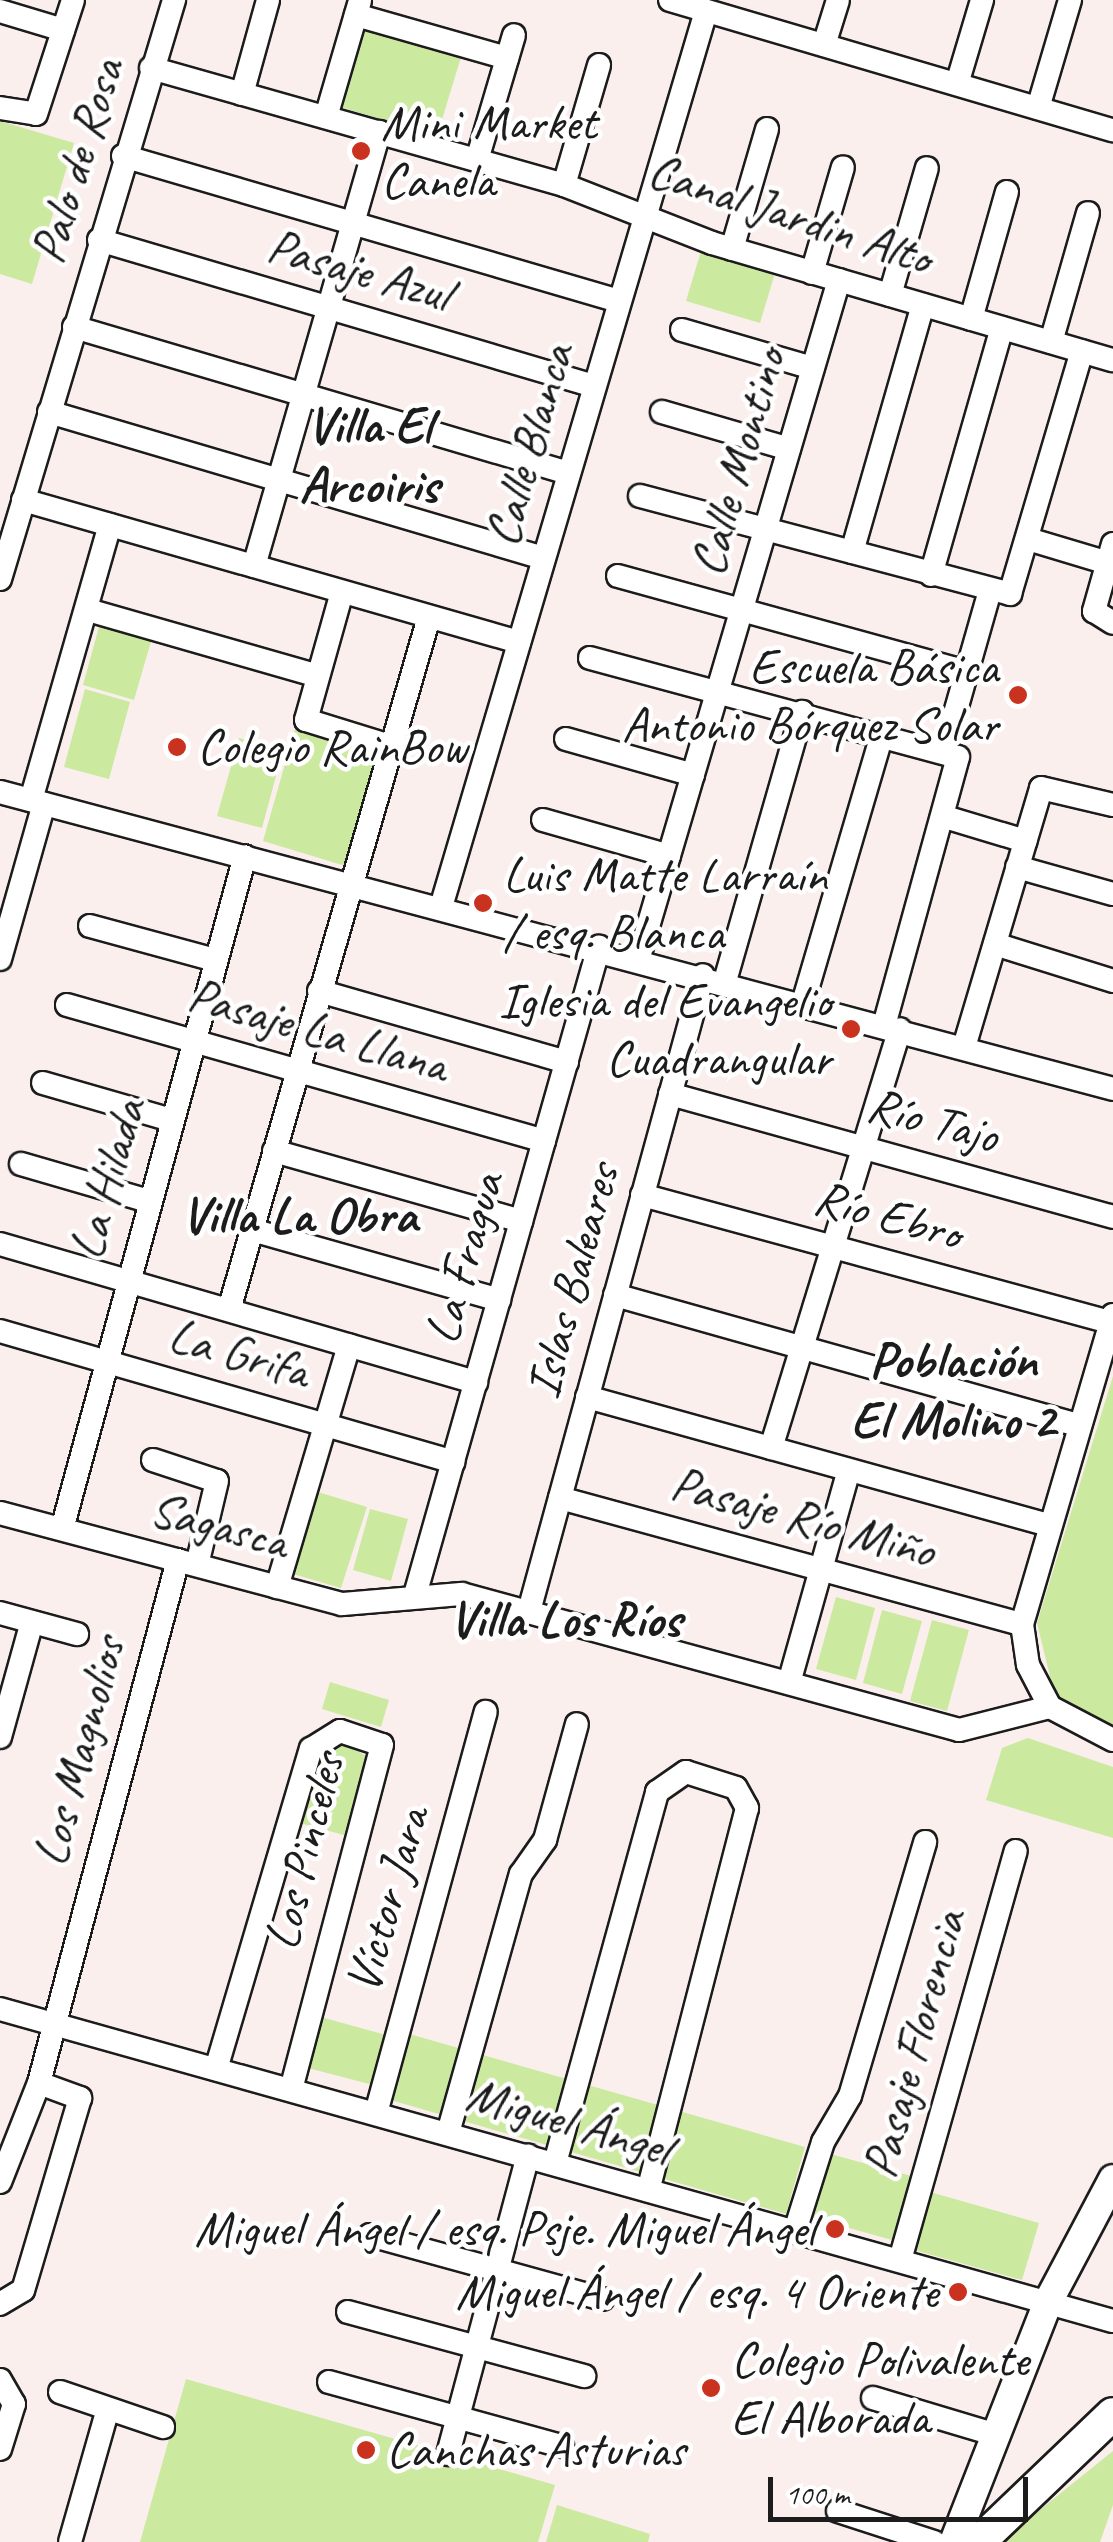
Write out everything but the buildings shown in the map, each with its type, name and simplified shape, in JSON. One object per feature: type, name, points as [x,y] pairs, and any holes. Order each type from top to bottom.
[{"type":"highway","points":[[979,2542],[1113,2414]]},
{"type":"main road","points":[[954,2542],[1048,2302],[1113,2179]]},
{"type":"street","points":[[0,108],[34,116],[73,0]]},
{"type":"street","name":"Palo de Rosa","points":[[0,579],[123,156],[174,0]]},
{"type":"street","points":[[242,94],[268,0]]},
{"type":"street","points":[[670,0],[1113,130]]},
{"type":"street","points":[[824,45],[838,0]]},
{"type":"street","points":[[957,84],[982,0]]},
{"type":"street","points":[[1038,108],[1070,0]]},
{"type":"street","points":[[326,117],[358,8],[506,58]]},
{"type":"street","name":"Calle Blanca","points":[[441,906],[706,10]]},
{"type":"street","points":[[0,11],[63,30]]},
{"type":"street","points":[[477,160],[514,35]]},
{"type":"street","points":[[564,186],[599,65]]},
{"type":"street","name":"Canal Jardin Alto","points":[[150,68],[564,186],[732,249],[1113,360]]},
{"type":"street","points":[[732,249],[767,128]]},
{"type":"street","points":[[254,566],[379,132]]},
{"type":"street","points":[[123,156],[619,301]]},
{"type":"street","points":[[812,273],[843,167]]},
{"type":"street","points":[[890,296],[927,168]]},
{"type":"street","points":[[970,319],[1007,192]]},
{"type":"street","points":[[1051,342],[1088,213]]},
{"type":"street","name":"Pasaje Azul","points":[[99,240],[594,386]]},
{"type":"street","name":"Calle Montino","points":[[640,957],[839,280]]},
{"type":"street","points":[[852,552],[924,305]]},
{"type":"street","points":[[74,327],[568,473]]},
{"type":"street","points":[[931,574],[1002,328]]},
{"type":"street","points":[[682,330],[813,368]]},
{"type":"street","points":[[771,1448],[863,1148],[946,817],[967,672],[1028,539],[1082,351]]},
{"type":"street","points":[[49,412],[543,558]]},
{"type":"street","points":[[662,412],[789,449]]},
{"type":"street","points":[[640,496],[1000,593]]},
{"type":"street","points":[[23,500],[519,642]]},
{"type":"street","points":[[0,959],[6,916],[110,525]]},
{"type":"street","points":[[1028,539],[1110,553],[1104,619]]},
{"type":"street","points":[[618,576],[967,672]]},
{"type":"street","points":[[342,592],[306,720],[390,746]]},
{"type":"street","points":[[88,610],[318,676]]},
{"type":"street","points":[[229,1310],[428,616]]},
{"type":"street","points":[[590,658],[802,712],[952,756]]},
{"type":"street","name":"Islas Baleares","points":[[529,1611],[670,1094],[714,978],[802,712]]},
{"type":"street","points":[[803,1002],[882,734]]},
{"type":"street","points":[[566,739],[693,775]]},
{"type":"street","points":[[964,1047],[1043,786],[1113,805]]},
{"type":"street","points":[[0,792],[640,957],[1113,1088]]},
{"type":"street","points":[[946,817],[1025,840]]},
{"type":"street","points":[[543,820],[670,856]]},
{"type":"street","name":"La Hilada","points":[[62,1529],[103,1361],[245,856]]},
{"type":"street","points":[[1018,867],[1113,894]]},
{"type":"street","points":[[90,926],[216,960]]},
{"type":"street","points":[[994,944],[1113,980]]},
{"type":"street","name":"La Fragua","points":[[415,1595],[600,947]]},
{"type":"street","points":[[320,991],[566,1062]]},
{"type":"street","name":"Pasaje La Llana","points":[[67,1005],[544,1141]]},
{"type":"street","points":[[43,1083],[171,1120]]},
{"type":"street","name":"Río Tajo","points":[[670,1094],[1113,1217]]},
{"type":"street","points":[[274,1151],[521,1221]]},
{"type":"street","points":[[21,1164],[148,1201]]},
{"type":"street","name":"Río Ebro","points":[[642,1196],[1112,1319]]},
{"type":"street","points":[[252,1230],[499,1300]]},
{"type":"street","points":[[0,1244],[476,1382]]},
{"type":"street","points":[[615,1296],[1079,1425]]},
{"type":"street","points":[[1112,1319],[1048,1525],[1022,1624],[1028,1664],[1050,1707],[1113,1740]]},
{"type":"street","name":"La Grifa","points":[[0,1331],[453,1462]]},
{"type":"street","points":[[277,1588],[348,1345]]},
{"type":"street","points":[[587,1398],[1048,1525]]},
{"type":"street","name":"Los Magnolios","points":[[0,2182],[39,2083],[188,1562],[218,1481],[153,1460]]},
{"type":"street","points":[[789,1683],[849,1470]]},
{"type":"street","name":"Pasaje Río Miño","points":[[560,1498],[1022,1624]]},
{"type":"street","name":"Sagasca","points":[[0,1512],[357,1606],[453,1592],[959,1730],[1050,1707]]},
{"type":"street","points":[[0,1613],[76,1634]]},
{"type":"street","points":[[0,1737],[32,1622]]},
{"type":"street","name":"Víctor Jara","points":[[376,2113],[486,1712]]},
{"type":"street","points":[[448,2133],[521,1874],[545,1840],[577,1724]]},
{"type":"street","name":"Los Pinceles","points":[[216,2069],[312,1749],[340,1731],[382,1745],[290,2090]]},
{"type":"street","points":[[556,2164],[657,1792],[686,1772],[736,1788],[747,1808],[648,2190]]},
{"type":"street","points":[[796,2231],[831,2122],[850,2096],[926,1842]]},
{"type":"street","name":"Pasaje Florencia","points":[[900,2260],[1016,1851]]},
{"type":"street","name":"Miguel Ángel","points":[[0,2009],[1113,2321]]},
{"type":"street","points":[[0,2304],[23,2290],[80,2121],[80,2098],[39,2083]]},
{"type":"street","points":[[448,2454],[528,2156]]},
{"type":"street","points":[[370,2235],[602,2299]]},
{"type":"street","points":[[348,2312],[584,2376]]},
{"type":"street","points":[[0,2380],[14,2404],[0,2449]]},
{"type":"street","points":[[329,2382],[562,2446]]},
{"type":"street","points":[[60,2392],[163,2428]]},
{"type":"street","points":[[873,2398],[994,2434]]},
{"type":"street","points":[[70,2542],[108,2409]]},
{"type":"street","points":[[838,2511],[934,2542]]},
{"type":"green space","points":[[361,22],[462,54],[437,136],[337,106]]},
{"type":"green space","points":[[0,121],[74,143],[32,284],[0,274]]},
{"type":"green space","points":[[701,251],[775,273],[760,323],[686,301]]},
{"type":"green space","points":[[100,623],[152,638],[134,700],[83,685]]},
{"type":"green space","points":[[85,689],[130,702],[109,779],[64,767]]},
{"type":"green space","points":[[295,729],[385,756],[352,868],[263,841]]},
{"type":"green space","points":[[239,738],[283,750],[262,828],[217,816]]},
{"type":"green space","points":[[1113,1376],[1113,1728],[1055,1697],[1037,1623]]},
{"type":"green space","points":[[318,1492],[367,1507],[341,1588],[293,1574]]},
{"type":"green space","points":[[370,1509],[408,1519],[391,1581],[353,1570]]},
{"type":"green space","points":[[836,1597],[875,1608],[856,1680],[816,1669]]},
{"type":"green space","points":[[882,1610],[922,1621],[902,1694],[863,1683]]},
{"type":"green space","points":[[932,1620],[969,1630],[947,1711],[910,1701]]},
{"type":"green space","points":[[330,1682],[389,1700],[381,1727],[322,1709]]},
{"type":"green space","points":[[334,1737],[366,1756],[344,1835],[300,1823],[322,1741]]},
{"type":"green space","points":[[1028,1738],[1113,1767],[1113,1838],[986,1800],[1002,1748]]},
{"type":"green space","points":[[321,2017],[386,2035],[373,2085],[308,2068]]},
{"type":"green space","points":[[406,2033],[805,2147],[786,2214],[387,2099]]},
{"type":"green space","points":[[823,2152],[915,2177],[892,2240],[806,2216]]},
{"type":"green space","points":[[930,2192],[1039,2223],[1022,2280],[914,2250]]},
{"type":"green space","points":[[186,2379],[555,2485],[538,2542],[140,2542]]},
{"type":"green space","points":[[1113,2451],[1113,2505],[1100,2542],[1000,2542]]},
{"type":"green space","points":[[557,2505],[650,2534],[648,2542],[546,2542]]},
{"type":"place","name":"Mini Market Canela","points":[[361,151]]},
{"type":"place","name":"Escuela Básica Antonio Bórquez Solar","points":[[1018,695]]},
{"type":"place","name":"Colegio RainBow","points":[[177,747]]},
{"type":"place","name":"Luis Matte Larraín / esq. Blanca","points":[[483,903]]},
{"type":"place","name":"Iglesia del Evangelio Cuadrangular","points":[[851,1029]]},
{"type":"place","name":"Miguel Ángel / esq. Psje. Miguel Ángel","points":[[835,2229]]},
{"type":"place","name":"Miguel Ángel / esq. 4 Oriente","points":[[958,2292]]},
{"type":"place","name":"Colegio Polivalente El Alborada","points":[[711,2388]]},
{"type":"place","name":"Canchas Asturias","points":[[366,2450]]},
{"type":"district","name":"Villa El Arcoiris","points":[[369,456]]},
{"type":"district","name":"Villa La Obra","points":[[299,1216]]},
{"type":"district","name":"Población El Molino 2","points":[[953,1391]]},
{"type":"district","name":"Villa Los Ríos","points":[[565,1620]]}]
